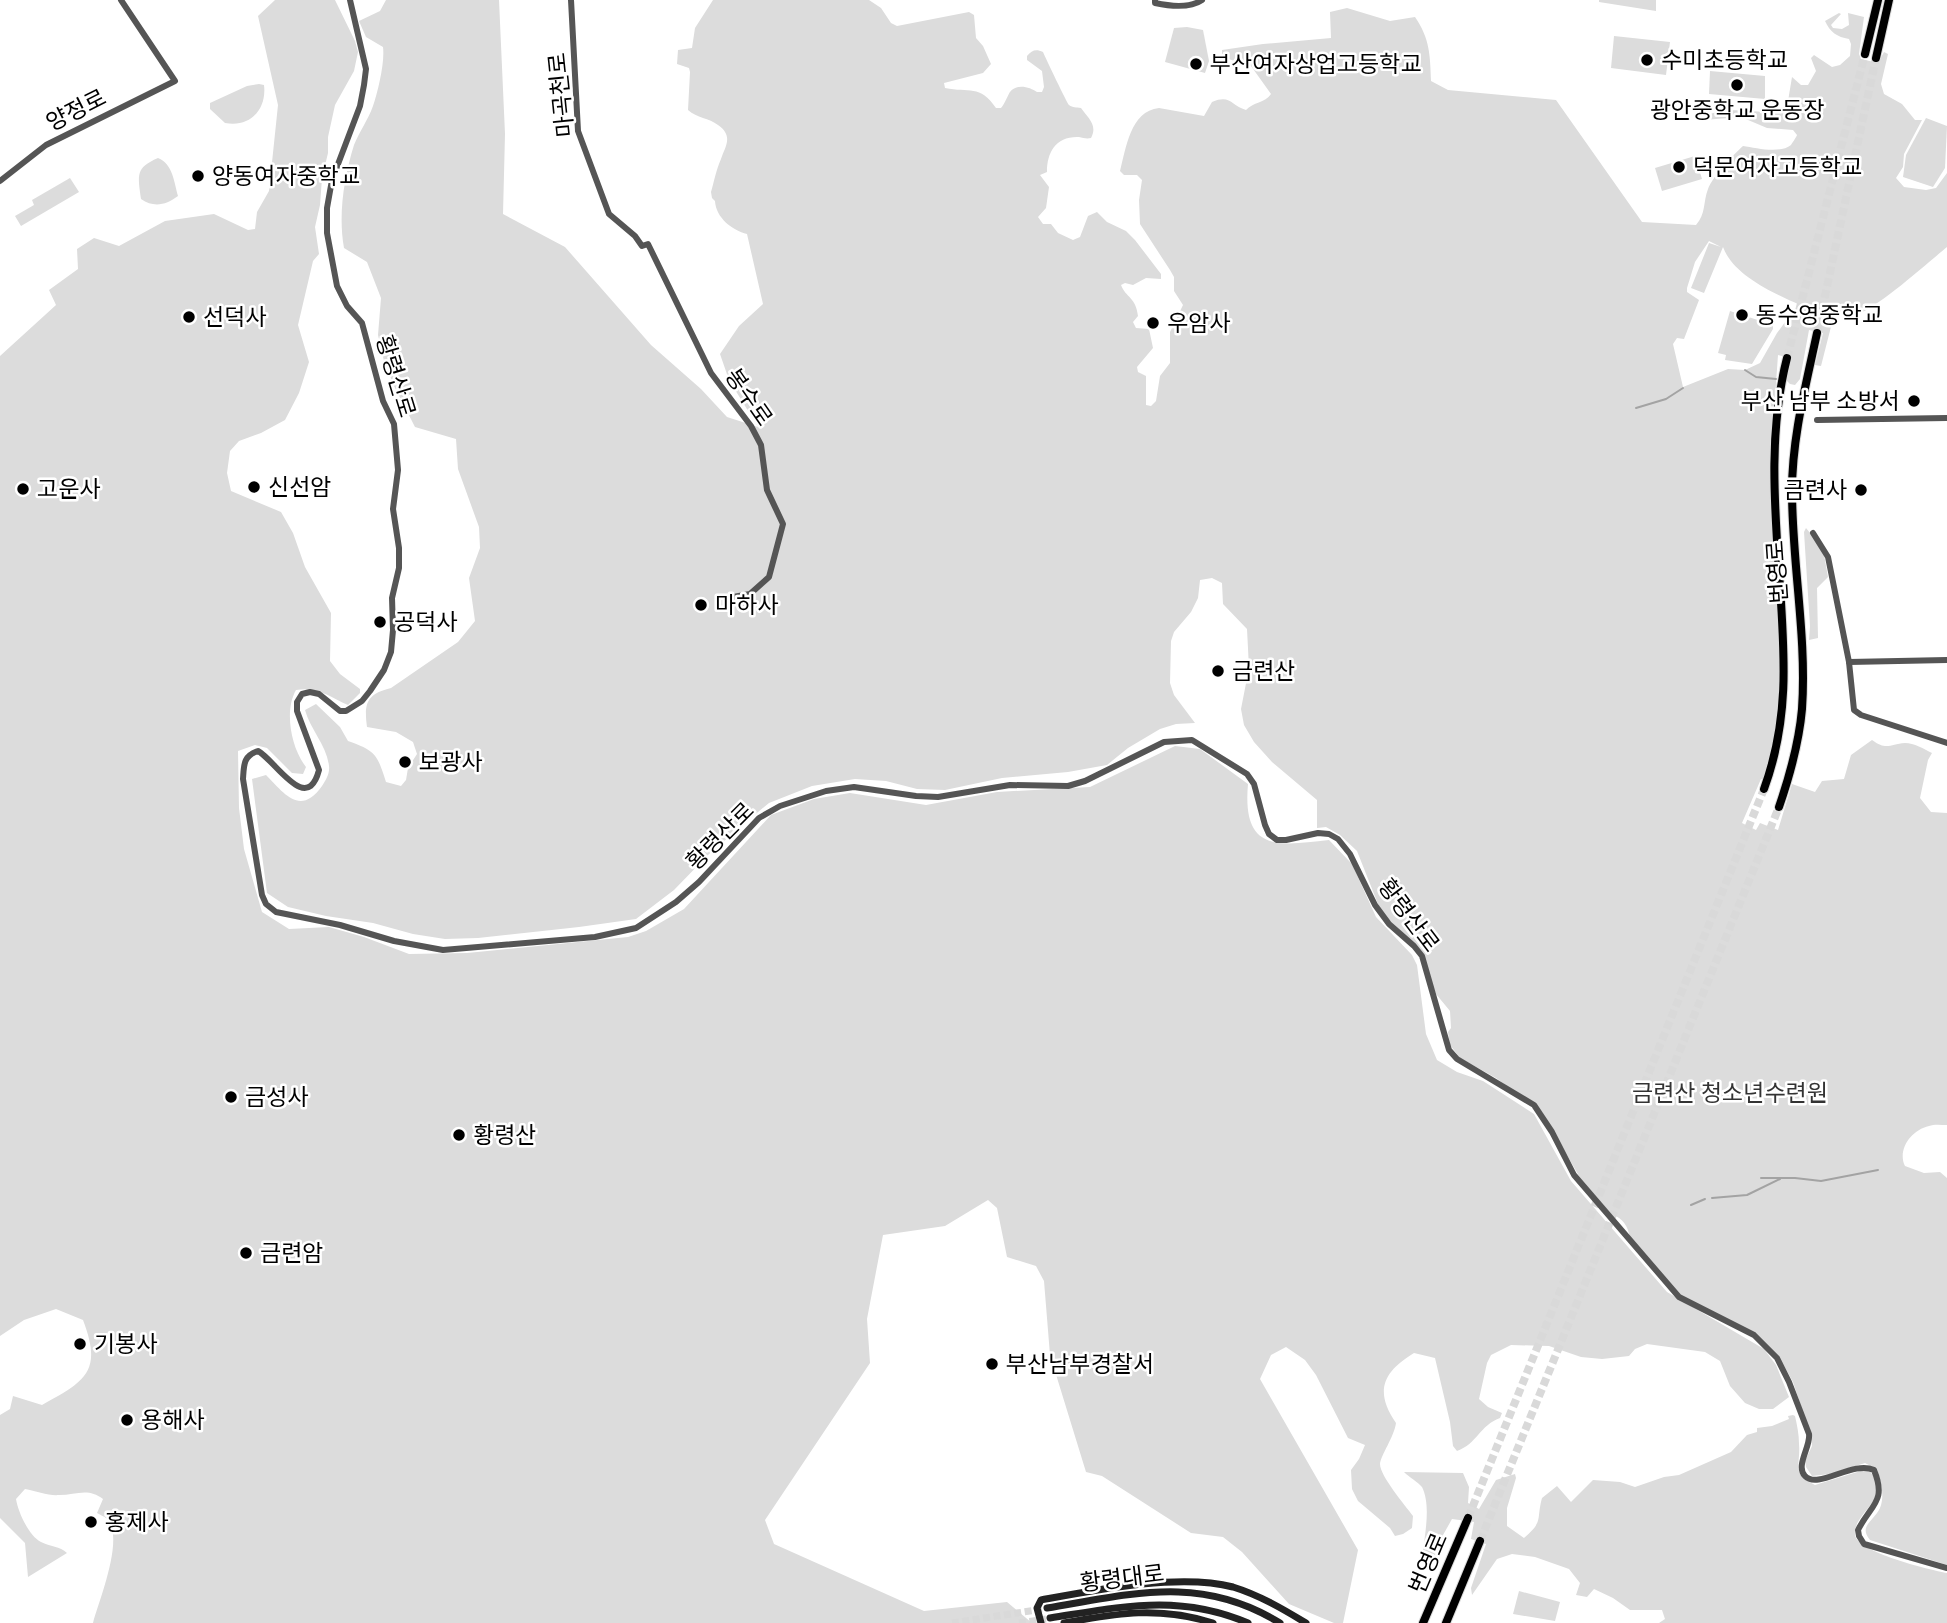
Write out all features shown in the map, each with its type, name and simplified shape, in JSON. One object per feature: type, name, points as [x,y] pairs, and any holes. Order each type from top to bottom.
[{"type":"highway","points":[[1865,54],[1878,0]]},
{"type":"highway","points":[[1876,58],[1888,0]]},
{"type":"highway","name":"번영로","points":[[1779,807],[1793,763],[1802,707],[1792,509],[1793,474],[1798,422],[1817,333]]},
{"type":"highway","name":"번영로","points":[[1764,789],[1780,734],[1785,690],[1774,472],[1776,420],[1787,358]]},
{"type":"highway","name":"번영로","points":[[1423,1623],[1468,1518]]},
{"type":"highway","name":"번영로","points":[[1446,1623],[1480,1541]]},
{"type":"main road","points":[[1041,1623],[1037,1608],[1041,1600],[1184,1581],[1236,1588],[1265,1600],[1306,1623]]},
{"type":"main road","name":"황령대로","points":[[1047,1608],[1147,1592],[1175,1591],[1236,1602],[1280,1623]]},
{"type":"main road","name":"황령대로","points":[[1050,1618],[1121,1606],[1157,1604],[1214,1611],[1248,1623]]},
{"type":"main road","points":[[1063,1623],[1146,1611],[1178,1614],[1213,1623]]},
{"type":"street","name":"양정로","points":[[0,181],[46,145],[175,81],[121,0]]},
{"type":"street","name":"황령산로","points":[[350,0],[366,69],[360,106],[332,180],[327,208],[327,233],[337,286],[347,306],[362,323],[383,401],[394,424],[398,470],[393,509],[399,568],[392,598],[391,652],[384,670],[370,691],[362,701],[346,711],[340,711],[318,694],[310,692],[302,694],[297,702],[297,711],[319,770],[317,779],[304,789],[294,786],[267,755],[258,751],[249,754],[244,762],[243,779],[259,879],[264,900],[269,907],[276,912],[443,950],[595,937],[636,928],[676,902],[699,882],[759,818],[780,806],[826,791],[854,787],[938,797],[1010,785],[1068,786],[1085,781],[1164,742],[1192,740],[1247,774],[1254,784],[1269,834],[1277,840],[1318,833],[1329,834],[1338,839],[1350,854],[1375,905],[1389,924],[1422,956],[1449,1050],[1457,1059],[1534,1105],[1552,1132],[1574,1175],[1679,1297],[1754,1335],[1777,1358],[1789,1382],[1810,1442],[1802,1465],[1804,1475],[1808,1479],[1818,1480],[1854,1468],[1866,1466],[1874,1470],[1880,1493],[1876,1504],[1858,1530],[1864,1544],[1947,1568]]},
{"type":"street","name":"마곡천로","points":[[571,0],[578,131],[609,214],[635,236],[642,246],[648,244]]},
{"type":"street","points":[[1155,1],[1166,5],[1186,5],[1202,0]]},
{"type":"street","name":"봉수로","points":[[648,244],[711,373],[751,426],[761,445],[767,490],[783,524],[769,577],[750,594],[733,597]]},
{"type":"street","points":[[1817,421],[1947,418]]},
{"type":"street","points":[[1813,533],[1828,557],[1849,662],[1854,710],[1861,715],[1947,743]]},
{"type":"street","points":[[1849,662],[1947,660]]},
{"type":"green space","name":"황령산","points":[[275,0],[335,0],[358,52],[354,71],[335,105],[315,227],[319,254],[313,261],[298,325],[309,362],[299,393],[285,420],[239,441],[230,451],[227,473],[231,491],[281,512],[293,533],[305,567],[331,613],[330,661],[340,674],[360,689],[360,693],[348,705],[317,691],[296,690],[290,708],[290,719],[296,750],[306,767],[303,774],[292,773],[267,748],[255,745],[238,751],[239,808],[244,849],[262,912],[289,929],[329,927],[409,954],[467,953],[628,937],[646,931],[684,909],[771,815],[814,799],[850,793],[926,805],[997,792],[1090,787],[1175,746],[1200,749],[1248,784],[1248,806],[1251,822],[1257,833],[1267,840],[1279,843],[1329,840],[1352,864],[1376,917],[1412,955],[1417,965],[1426,1034],[1437,1060],[1457,1072],[1483,1081],[1534,1114],[1571,1181],[1667,1292],[1764,1349],[1776,1365],[1789,1397],[1773,1409],[1759,1409],[1745,1403],[1730,1386],[1720,1361],[1705,1352],[1647,1344],[1635,1349],[1629,1356],[1602,1359],[1581,1357],[1549,1346],[1511,1345],[1491,1355],[1479,1399],[1488,1407],[1502,1413],[1500,1418],[1457,1451],[1453,1446],[1435,1358],[1414,1353],[1395,1367],[1385,1383],[1384,1392],[1389,1412],[1396,1423],[1381,1460],[1381,1469],[1413,1516],[1412,1528],[1395,1536],[1390,1528],[1358,1501],[1352,1489],[1351,1470],[1365,1445],[1348,1438],[1316,1375],[1305,1360],[1286,1347],[1271,1355],[1260,1379],[1358,1550],[1343,1623],[1334,1623],[1289,1604],[1242,1552],[1223,1537],[1191,1533],[1102,1476],[1086,1472],[1050,1355],[1044,1281],[1036,1266],[1007,1257],[997,1208],[988,1200],[945,1226],[883,1235],[867,1319],[870,1363],[765,1520],[774,1544],[924,1611],[1007,1602],[1032,1623],[93,1623],[112,1554],[112,1528],[107,1519],[97,1513],[103,1499],[87,1492],[55,1495],[25,1489],[16,1499],[28,1529],[41,1542],[67,1553],[28,1577],[25,1543],[0,1518],[0,1415],[10,1409],[13,1396],[42,1405],[69,1389],[86,1373],[91,1352],[83,1320],[56,1309],[24,1320],[0,1336],[0,356],[56,305],[49,290],[78,269],[77,249],[94,238],[119,246],[165,221],[214,214],[248,230],[255,229],[257,212],[269,191],[278,105],[258,16]]},
{"type":"green space","name":"금련산 청소년수련원","points":[[386,0],[499,0],[505,134],[503,214],[565,247],[651,345],[701,389],[727,417],[758,427],[729,380],[720,354],[739,326],[763,304],[747,234],[726,222],[718,213],[712,198],[711,192],[727,137],[718,125],[688,110],[690,72],[689,68],[677,64],[678,50],[692,48],[695,28],[713,0],[869,0],[881,8],[891,23],[897,26],[969,12],[974,15],[976,38],[991,64],[983,73],[944,83],[945,88],[979,92],[996,108],[1001,108],[1013,89],[1024,87],[1042,92],[1042,71],[1027,60],[1027,56],[1034,51],[1043,52],[1069,105],[1081,108],[1091,122],[1093,133],[1091,138],[1064,139],[1054,147],[1047,172],[1040,175],[1049,187],[1046,208],[1038,217],[1043,224],[1051,224],[1058,233],[1073,240],[1080,237],[1088,216],[1097,212],[1107,222],[1126,231],[1161,274],[1161,279],[1146,278],[1133,285],[1121,285],[1137,310],[1138,316],[1133,322],[1136,328],[1149,329],[1153,348],[1137,367],[1138,372],[1146,376],[1146,405],[1151,406],[1156,401],[1160,376],[1170,363],[1170,332],[1183,305],[1174,291],[1174,277],[1140,224],[1142,180],[1137,175],[1124,175],[1120,171],[1135,123],[1149,111],[1159,108],[1204,116],[1212,102],[1218,100],[1227,100],[1246,110],[1271,94],[1251,66],[1222,57],[1222,50],[1331,38],[1330,12],[1347,8],[1390,21],[1415,17],[1426,40],[1431,81],[1448,90],[1556,100],[1642,222],[1696,225],[1711,184],[1743,146],[1768,150],[1786,148],[1797,135],[1793,130],[1767,128],[1741,117],[1704,120],[1705,116],[1733,110],[1782,113],[1787,107],[1792,77],[1801,85],[1808,85],[1816,71],[1811,58],[1814,55],[1832,67],[1840,65],[1850,56],[1849,39],[1834,33],[1825,21],[1839,13],[1841,14],[1831,25],[1833,28],[1842,29],[1849,25],[1848,13],[1864,17],[1859,54],[1861,59],[1878,63],[1884,52],[1888,54],[1881,84],[1884,94],[1902,104],[1915,120],[1922,120],[1904,154],[1903,167],[1896,178],[1904,187],[1926,190],[1936,188],[1947,173],[1947,247],[1889,295],[1865,311],[1855,314],[1835,311],[1821,366],[1815,365],[1823,333],[1809,330],[1800,379],[1795,385],[1786,380],[1790,358],[1778,355],[1770,467],[1782,661],[1778,726],[1764,780],[1761,779],[1742,823],[1756,830],[1760,823],[1778,830],[1792,784],[1815,792],[1822,781],[1844,779],[1851,755],[1872,740],[1885,746],[1912,744],[1932,753],[1920,798],[1931,812],[1947,813],[1947,1125],[1931,1125],[1911,1136],[1904,1147],[1903,1160],[1905,1166],[1924,1173],[1940,1172],[1947,1178],[1947,1565],[1870,1540],[1866,1527],[1880,1508],[1882,1499],[1877,1469],[1865,1463],[1830,1474],[1812,1476],[1805,1461],[1812,1446],[1811,1436],[1793,1382],[1783,1364],[1756,1335],[1681,1296],[1630,1238],[1624,1223],[1611,1214],[1579,1176],[1542,1112],[1496,1078],[1460,1058],[1450,1045],[1450,1011],[1436,994],[1419,948],[1385,916],[1378,904],[1357,851],[1340,835],[1326,827],[1317,828],[1317,800],[1272,762],[1254,742],[1244,725],[1241,709],[1249,668],[1247,629],[1223,604],[1222,583],[1212,578],[1200,580],[1198,598],[1191,612],[1174,632],[1171,641],[1170,683],[1174,695],[1195,723],[1176,724],[1160,729],[1128,748],[1107,765],[1068,772],[1002,778],[945,790],[917,789],[886,781],[855,779],[812,786],[769,803],[708,855],[674,890],[636,919],[478,938],[445,939],[288,907],[267,893],[252,779],[266,775],[286,795],[299,801],[314,795],[322,786],[329,771],[328,759],[305,710],[316,704],[340,727],[348,741],[374,755],[386,782],[401,786],[417,754],[413,742],[396,732],[367,727],[368,701],[376,693],[391,688],[458,642],[475,621],[469,578],[480,548],[479,527],[458,469],[456,439],[415,427],[384,361],[378,335],[381,298],[367,262],[344,248],[342,209],[347,170],[354,145],[373,106],[383,60],[383,47],[366,37],[359,21],[380,11]],"holes":[[[1709,241],[1721,247],[1709,243],[1691,288],[1704,293],[1723,247],[1735,266],[1755,282],[1800,305],[1799,315],[1791,314],[1760,363],[1745,370],[1728,369],[1683,387],[1673,344],[1677,338],[1684,339],[1699,300],[1687,292],[1687,288],[1695,262]]]},
{"type":"green space","points":[[1656,0],[1656,11],[1599,2]]},
{"type":"green space","points":[[1174,28],[1203,30],[1209,61],[1205,73],[1165,62]]},
{"type":"green space","points":[[1614,36],[1670,42],[1666,75],[1611,68]]},
{"type":"green space","name":"광안중학교 운동장","points":[[1710,71],[1765,76],[1765,99],[1709,94]]},
{"type":"green space","points":[[264,85],[263,102],[249,120],[234,124],[225,123],[210,109],[210,103],[247,86]]},
{"type":"green space","points":[[1926,118],[1947,126],[1945,168],[1933,187],[1903,177],[1906,155]]},
{"type":"green space","points":[[1695,156],[1702,179],[1662,191],[1655,168]]},
{"type":"green space","points":[[158,158],[170,169],[178,196],[169,202],[155,204],[141,199],[139,178],[145,165]]},
{"type":"green space","points":[[70,178],[79,192],[21,226],[15,216],[34,205],[32,200]]},
{"type":"green space","points":[[1730,311],[1773,325],[1752,364],[1725,360],[1726,355],[1718,353]]},
{"type":"green space","points":[[1806,528],[1823,549],[1828,577],[1817,588],[1818,638],[1809,640],[1804,532]]},
{"type":"green space","points":[[1793,1415],[1799,1437],[1799,1473],[1807,1481],[1815,1485],[1867,1469],[1875,1479],[1878,1487],[1876,1496],[1856,1527],[1855,1535],[1859,1541],[1881,1554],[1947,1573],[1947,1623],[1659,1623],[1665,1619],[1662,1610],[1630,1610],[1594,1589],[1587,1597],[1576,1595],[1580,1583],[1569,1569],[1535,1557],[1512,1554],[1497,1559],[1472,1595],[1471,1588],[1486,1544],[1471,1539],[1474,1522],[1452,1519],[1443,1535],[1443,1551],[1439,1558],[1423,1551],[1427,1519],[1425,1494],[1422,1487],[1404,1472],[1463,1473],[1469,1487],[1468,1503],[1479,1509],[1496,1480],[1515,1474],[1507,1508],[1507,1526],[1524,1538],[1537,1524],[1542,1498],[1557,1486],[1571,1502],[1593,1480],[1620,1482],[1635,1487],[1679,1475],[1731,1452],[1747,1435],[1757,1432],[1757,1428],[1772,1426]]},
{"type":"green space","points":[[1519,1591],[1560,1602],[1555,1621],[1513,1614]]},
{"type":"waterway","points":[[1745,370],[1756,377],[1776,379]]},
{"type":"waterway","points":[[1636,408],[1666,399],[1683,388]]},
{"type":"waterway","points":[[1761,1178],[1821,1181],[1878,1170]]},
{"type":"waterway","points":[[1712,1198],[1747,1195],[1780,1179]]},
{"type":"waterway","points":[[1691,1205],[1705,1199]]},
{"type":"tunnel","points":[[1787,358],[1865,54]]},
{"type":"tunnel","points":[[1817,333],[1876,58]]},
{"type":"tunnel","points":[[1468,1518],[1764,789]]},
{"type":"tunnel","points":[[1480,1541],[1779,807]]},
{"type":"tunnel","points":[[952,1623],[1043,1609]]},
{"type":"tunnel","points":[[1019,1623],[1046,1619]]},
{"type":"place","name":"수미초등학교","points":[[1647,60]]},
{"type":"place","name":"부산여자상업고등학교","points":[[1196,64]]},
{"type":"place","name":"광안중학교 운동장","points":[[1737,85]]},
{"type":"place","name":"덕문여자고등학교","points":[[1679,167]]},
{"type":"place","name":"양동여자중학교","points":[[198,176]]},
{"type":"place","name":"동수영중학교","points":[[1742,315]]},
{"type":"place","name":"선덕사","points":[[189,317]]},
{"type":"place","name":"우암사","points":[[1153,323]]},
{"type":"place","name":"부산 남부 소방서","points":[[1914,401]]},
{"type":"place","name":"신선암","points":[[254,487]]},
{"type":"place","name":"고운사","points":[[23,489]]},
{"type":"place","name":"금련사","points":[[1861,490]]},
{"type":"place","name":"마하사","points":[[701,605]]},
{"type":"place","name":"공덕사","points":[[380,622]]},
{"type":"place","name":"금련산","points":[[1218,671]]},
{"type":"place","name":"보광사","points":[[405,762]]},
{"type":"place","name":"금성사","points":[[231,1097]]},
{"type":"place","name":"황령산","points":[[459,1135]]},
{"type":"place","name":"금련암","points":[[246,1253]]},
{"type":"place","name":"기봉사","points":[[80,1344]]},
{"type":"place","name":"부산남부경찰서","points":[[992,1364]]},
{"type":"place","name":"용해사","points":[[127,1420]]},
{"type":"place","name":"홍제사","points":[[91,1522]]}]
